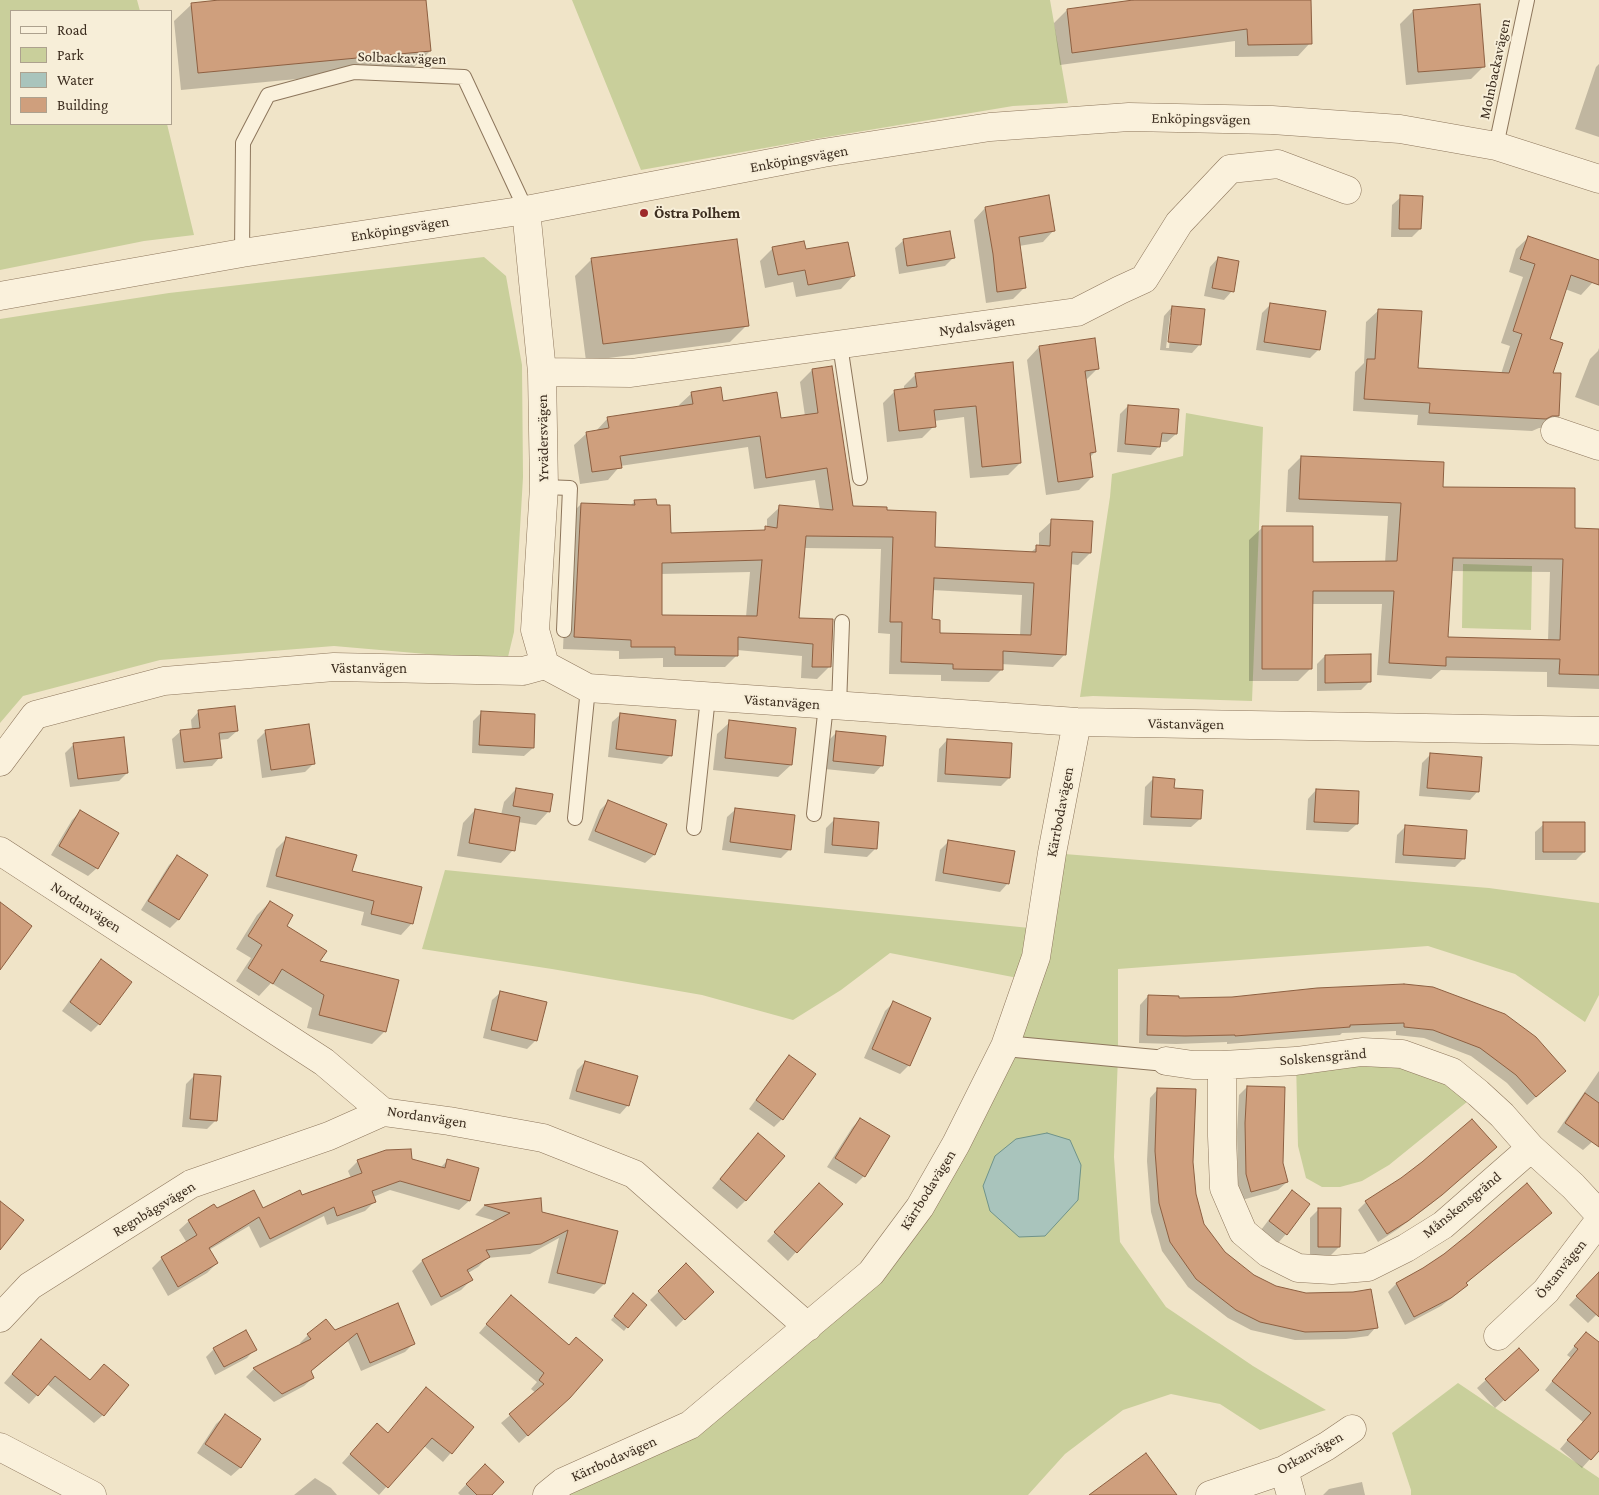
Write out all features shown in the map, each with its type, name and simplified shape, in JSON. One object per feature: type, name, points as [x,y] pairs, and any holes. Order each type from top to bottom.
[{"type":"street","name":"Enköpingsvägen","points":[[0,296],[242,253],[526,210],[823,153],[980,129],[1129,117],[1272,120],[1400,129],[1496,146],[1599,179]]},
{"type":"street","name":"Nydalsvägen","points":[[542,372],[630,374],[1077,312],[1144,279],[1179,223],[1230,169],[1278,164],[1348,190]]},
{"type":"street","name":"Yrvädersvägen","points":[[526,210],[542,372],[544,487],[535,630],[545,665]]},
{"type":"street","points":[[1555,431],[1599,446]]},
{"type":"street","name":"Västanvägen","points":[[0,762],[34,715],[164,681],[334,667],[523,671],[545,665],[588,688],[1077,722],[1599,731]]},
{"type":"street","name":"Kärrbodavägen","points":[[547,1495],[563,1482],[690,1425],[871,1273],[920,1207],[956,1144],[1005,1046],[1036,958],[1052,854],[1077,722]]},
{"type":"street","name":"Nordanvägen","points":[[0,851],[324,1062],[383,1112],[449,1121],[543,1138],[634,1174],[808,1327]]},
{"type":"street","points":[[1005,1046],[1166,1061]]},
{"type":"street","name":"Solskensgränd","points":[[1166,1061],[1193,1065],[1222,1066],[1296,1061],[1362,1052],[1402,1054],[1452,1072],[1478,1093],[1599,1214]]},
{"type":"street","name":"Månskensgränd","points":[[1222,1066],[1224,1188],[1243,1232],[1268,1253],[1298,1268],[1332,1270],[1368,1267],[1406,1248],[1443,1225],[1531,1148]]},
{"type":"street","name":"Regnbågsvägen","points":[[0,1318],[30,1286],[191,1184],[329,1136],[383,1112]]},
{"type":"street","name":"Östanvägen","points":[[1498,1336],[1546,1291],[1599,1221]]},
{"type":"street","name":"Orkanvägen","points":[[1210,1495],[1288,1482],[1327,1446],[1352,1429]]},
{"type":"street","points":[[0,1447],[92,1495]]},
{"type":"lane","name":"Molnbackavägen","points":[[1496,146],[1527,0]]},
{"type":"lane","name":"Solbackavägen","points":[[242,253],[243,143],[268,95],[354,72],[464,77],[526,210]]},
{"type":"lane","points":[[840,345],[860,478]]},
{"type":"lane","points":[[544,487],[570,488],[564,630]]},
{"type":"lane","points":[[814,814],[833,706],[842,622]]},
{"type":"lane","points":[[575,818],[588,688]]},
{"type":"lane","points":[[694,828],[708,697]]},
{"type":"green space","points":[[0,0],[137,0],[140,10],[10,10],[10,125],[167,125],[194,235],[144,241],[0,270]]},
{"type":"green space","points":[[572,0],[1050,0],[1068,103],[1013,106],[641,170]]},
{"type":"green space","points":[[484,257],[506,276],[522,365],[523,477],[514,632],[507,661],[334,646],[160,660],[23,696],[0,723],[0,319],[169,293]]},
{"type":"green space","points":[[1186,413],[1263,427],[1252,701],[1080,697],[1112,474],[1183,456]]},
{"type":"green space","points":[[1463,564],[1532,566],[1531,630],[1462,628]]},
{"type":"green space","points":[[1052,853],[1489,888],[1599,903],[1599,995],[1585,1022],[1515,974],[1428,946],[1118,969],[1118,1057],[1114,1157],[1120,1242],[1166,1307],[1253,1366],[1326,1410],[1260,1430],[1220,1404],[1171,1394],[1123,1410],[1065,1454],[1028,1495],[547,1495],[690,1425],[808,1327],[920,1207],[1028,980],[890,953],[841,990],[793,1020],[702,995],[422,949],[445,870],[1040,929]]},
{"type":"green space","points":[[1362,1052],[1478,1093],[1389,1165],[1362,1181],[1340,1187],[1322,1187],[1306,1178],[1298,1146],[1296,1061]]},
{"type":"green space","points":[[1458,1383],[1599,1478],[1599,1495],[1411,1495],[1392,1433]]},
{"type":"water","points":[[1047,1133],[1070,1140],[1081,1165],[1078,1200],[1045,1236],[1019,1237],[990,1211],[983,1186],[995,1156],[1016,1139]]},
{"type":"building","points":[[219,0],[426,0],[431,51],[198,73],[191,3]]},
{"type":"building","points":[[1133,0],[1311,0],[1312,44],[1248,45],[1247,29],[1072,53],[1067,9]]},
{"type":"building","points":[[1480,4],[1485,67],[1418,72],[1413,10]]},
{"type":"building","points":[[1049,195],[1055,231],[1019,237],[1026,288],[997,292],[985,207]]},
{"type":"building","points":[[1400,195],[1423,196],[1421,229],[1399,229]]},
{"type":"building","points":[[950,231],[955,258],[907,266],[903,239]]},
{"type":"building","points":[[1528,236],[1599,260],[1599,285],[1571,275],[1550,339],[1563,343],[1553,373],[1561,373],[1559,416],[1552,416],[1546,419],[1429,413],[1430,403],[1364,399],[1367,359],[1375,359],[1378,309],[1422,311],[1418,368],[1509,373],[1522,334],[1513,331],[1535,264],[1520,259]]},
{"type":"building","points":[[737,239],[749,326],[603,344],[591,258]]},
{"type":"building","points":[[804,241],[806,249],[848,242],[855,276],[808,285],[805,270],[778,275],[772,247]]},
{"type":"building","points":[[1218,257],[1239,261],[1234,292],[1212,288]]},
{"type":"building","points":[[1270,303],[1326,311],[1320,350],[1264,342]]},
{"type":"building","points":[[1172,306],[1205,309],[1201,345],[1168,342]]},
{"type":"building","points":[[1095,338],[1099,369],[1085,371],[1096,452],[1090,453],[1093,477],[1058,482],[1039,346]]},
{"type":"building","points":[[1013,362],[1021,463],[982,467],[976,406],[934,410],[936,427],[899,431],[894,390],[917,387],[915,373]]},
{"type":"building","points":[[832,366],[853,506],[887,507],[887,510],[936,512],[935,547],[1036,552],[1036,545],[1050,546],[1051,519],[1093,521],[1091,553],[1072,552],[1066,655],[1003,651],[1003,670],[953,669],[953,664],[901,662],[902,622],[890,622],[893,537],[806,536],[799,618],[833,619],[831,667],[812,667],[813,644],[738,637],[738,656],[675,655],[675,647],[631,647],[631,640],[574,637],[581,503],[635,505],[634,500],[656,499],[657,505],[670,505],[671,533],[765,530],[765,526],[777,528],[779,505],[833,510],[827,468],[766,478],[760,436],[620,456],[622,468],[592,472],[586,432],[609,428],[607,417],[693,404],[691,392],[721,387],[723,401],[777,392],[781,418],[818,413],[812,369]],"holes":[[[762,560],[757,616],[662,615],[662,563]],[[934,578],[1034,583],[1031,635],[940,633],[940,620],[932,619]]]},
{"type":"building","points":[[1128,405],[1179,409],[1177,434],[1162,433],[1160,447],[1125,444]]},
{"type":"building","points":[[1301,456],[1444,462],[1443,487],[1575,488],[1575,528],[1599,529],[1599,675],[1559,674],[1560,659],[1446,657],[1446,666],[1389,663],[1394,591],[1313,591],[1312,669],[1262,669],[1262,526],[1313,526],[1313,562],[1397,561],[1401,503],[1299,499]],"holes":[[[1453,558],[1563,559],[1560,640],[1448,637]]]},
{"type":"building","points":[[1371,654],[1371,682],[1325,683],[1325,655]]},
{"type":"building","points":[[235,706],[238,731],[219,733],[222,758],[184,762],[180,730],[200,728],[198,710]]},
{"type":"building","points":[[481,711],[535,714],[534,748],[479,745]]},
{"type":"building","points":[[620,713],[676,720],[672,756],[616,749]]},
{"type":"building","points":[[729,720],[796,728],[792,765],[725,758]]},
{"type":"building","points":[[309,724],[315,764],[271,770],[265,730]]},
{"type":"building","points":[[836,731],[886,736],[883,766],[833,761]]},
{"type":"building","points":[[124,737],[128,773],[78,779],[73,743]]},
{"type":"building","points":[[947,739],[1012,743],[1010,778],[945,774]]},
{"type":"building","points":[[1430,753],[1482,757],[1479,792],[1427,788]]},
{"type":"building","points":[[1153,777],[1175,779],[1174,788],[1203,790],[1201,819],[1151,817]]},
{"type":"building","points":[[516,788],[553,794],[550,812],[513,806]]},
{"type":"building","points":[[1316,789],[1359,791],[1358,824],[1314,822]]},
{"type":"building","points":[[608,800],[667,824],[655,855],[595,831]]},
{"type":"building","points":[[735,808],[795,815],[791,850],[730,842]]},
{"type":"building","points":[[475,809],[520,817],[515,851],[469,843]]},
{"type":"building","points":[[80,810],[119,833],[98,869],[59,846]]},
{"type":"building","points":[[834,818],[879,822],[877,849],[832,845]]},
{"type":"building","points":[[1543,822],[1585,822],[1585,852],[1543,852]]},
{"type":"building","points":[[1405,825],[1467,830],[1465,859],[1403,855]]},
{"type":"building","points":[[286,837],[357,855],[352,871],[422,887],[413,924],[371,914],[374,901],[276,876]]},
{"type":"building","points":[[948,840],[1015,851],[1009,884],[943,873]]},
{"type":"building","points":[[177,855],[208,875],[179,920],[148,901]]},
{"type":"building","points":[[270,901],[293,915],[287,926],[327,951],[320,961],[399,980],[386,1032],[319,1015],[324,995],[282,969],[273,984],[248,968],[262,945],[248,936]]},
{"type":"building","points":[[0,902],[32,926],[0,970]]},
{"type":"building","points":[[101,959],[132,982],[100,1025],[70,1002]]},
{"type":"building","points":[[1404,984],[1433,987],[1505,1014],[1536,1037],[1566,1071],[1536,1097],[1516,1075],[1480,1048],[1433,1030],[1404,1027],[1404,1023],[1350,1025],[1350,1027],[1235,1036],[1147,1035],[1148,995],[1179,996],[1179,998],[1232,997],[1317,988]]},
{"type":"building","points":[[500,991],[547,1002],[537,1041],[491,1030]]},
{"type":"building","points":[[893,1001],[931,1018],[910,1066],[872,1049]]},
{"type":"building","points":[[789,1055],[816,1074],[783,1120],[756,1100]]},
{"type":"building","points":[[585,1061],[638,1076],[629,1106],[576,1091]]},
{"type":"building","points":[[194,1074],[221,1076],[217,1121],[190,1119]]},
{"type":"building","points":[[1247,1086],[1285,1087],[1283,1163],[1288,1182],[1251,1192],[1246,1174],[1245,1123]]},
{"type":"building","points":[[1157,1088],[1196,1089],[1193,1162],[1196,1194],[1204,1224],[1225,1252],[1254,1275],[1276,1286],[1306,1293],[1353,1292],[1371,1289],[1378,1328],[1356,1331],[1305,1332],[1260,1322],[1236,1310],[1196,1279],[1170,1242],[1159,1203],[1155,1151]]},
{"type":"building","points":[[1585,1093],[1599,1103],[1599,1147],[1565,1123]]},
{"type":"building","points":[[860,1118],[890,1136],[865,1177],[835,1158]]},
{"type":"building","points":[[1472,1119],[1497,1147],[1442,1195],[1408,1221],[1387,1234],[1365,1201],[1422,1162]]},
{"type":"building","points":[[758,1133],[785,1156],[746,1201],[720,1179]]},
{"type":"building","points":[[411,1149],[412,1159],[445,1168],[447,1159],[479,1168],[470,1201],[400,1181],[372,1191],[376,1202],[337,1216],[334,1207],[270,1239],[259,1217],[209,1248],[218,1263],[178,1287],[161,1257],[197,1235],[188,1220],[214,1204],[217,1208],[254,1190],[263,1208],[300,1190],[302,1195],[362,1173],[357,1160],[386,1150]]},
{"type":"building","points":[[819,1183],[843,1204],[797,1253],[774,1232]]},
{"type":"building","points":[[1527,1183],[1552,1213],[1466,1283],[1468,1285],[1451,1298],[1414,1317],[1396,1283],[1444,1254]]},
{"type":"building","points":[[1292,1190],[1310,1204],[1287,1235],[1269,1221]]},
{"type":"building","points":[[541,1198],[542,1212],[618,1231],[605,1284],[557,1273],[568,1230],[541,1244],[486,1250],[490,1257],[467,1270],[473,1280],[441,1297],[422,1260],[510,1213],[484,1205]]},
{"type":"building","points":[[0,1201],[24,1220],[0,1250]]},
{"type":"building","points":[[1318,1208],[1341,1208],[1340,1247],[1318,1247]]},
{"type":"building","points":[[686,1263],[714,1292],[685,1320],[658,1291]]},
{"type":"building","points":[[1599,1272],[1599,1317],[1576,1296]]},
{"type":"building","points":[[633,1293],[647,1305],[628,1328],[614,1316]]},
{"type":"building","points":[[511,1295],[569,1345],[576,1337],[603,1360],[570,1398],[528,1436],[509,1414],[544,1384],[539,1380],[544,1373],[486,1324]]},
{"type":"building","points":[[398,1303],[415,1344],[370,1363],[357,1333],[311,1371],[314,1378],[282,1394],[253,1368],[311,1339],[307,1334],[326,1319],[335,1330]]},
{"type":"building","points":[[246,1330],[257,1350],[224,1367],[213,1348]]},
{"type":"building","points":[[1586,1332],[1599,1342],[1599,1451],[1591,1460],[1567,1440],[1591,1413],[1552,1381],[1578,1349],[1574,1346]]},
{"type":"building","points":[[41,1339],[90,1380],[104,1364],[129,1385],[104,1416],[55,1376],[38,1396],[12,1374]]},
{"type":"building","points":[[1519,1348],[1539,1370],[1505,1401],[1485,1379]]},
{"type":"building","points":[[426,1387],[474,1427],[452,1454],[432,1438],[388,1488],[350,1454],[377,1423],[388,1433]]},
{"type":"building","points":[[225,1414],[261,1439],[241,1468],[205,1444]]},
{"type":"building","points":[[1146,1453],[1177,1495],[1089,1495]]},
{"type":"building","points":[[485,1464],[504,1482],[492,1495],[477,1495],[466,1484]]},
{"type":"place","name":"Östra Polhem","points":[[644,213]]}]
